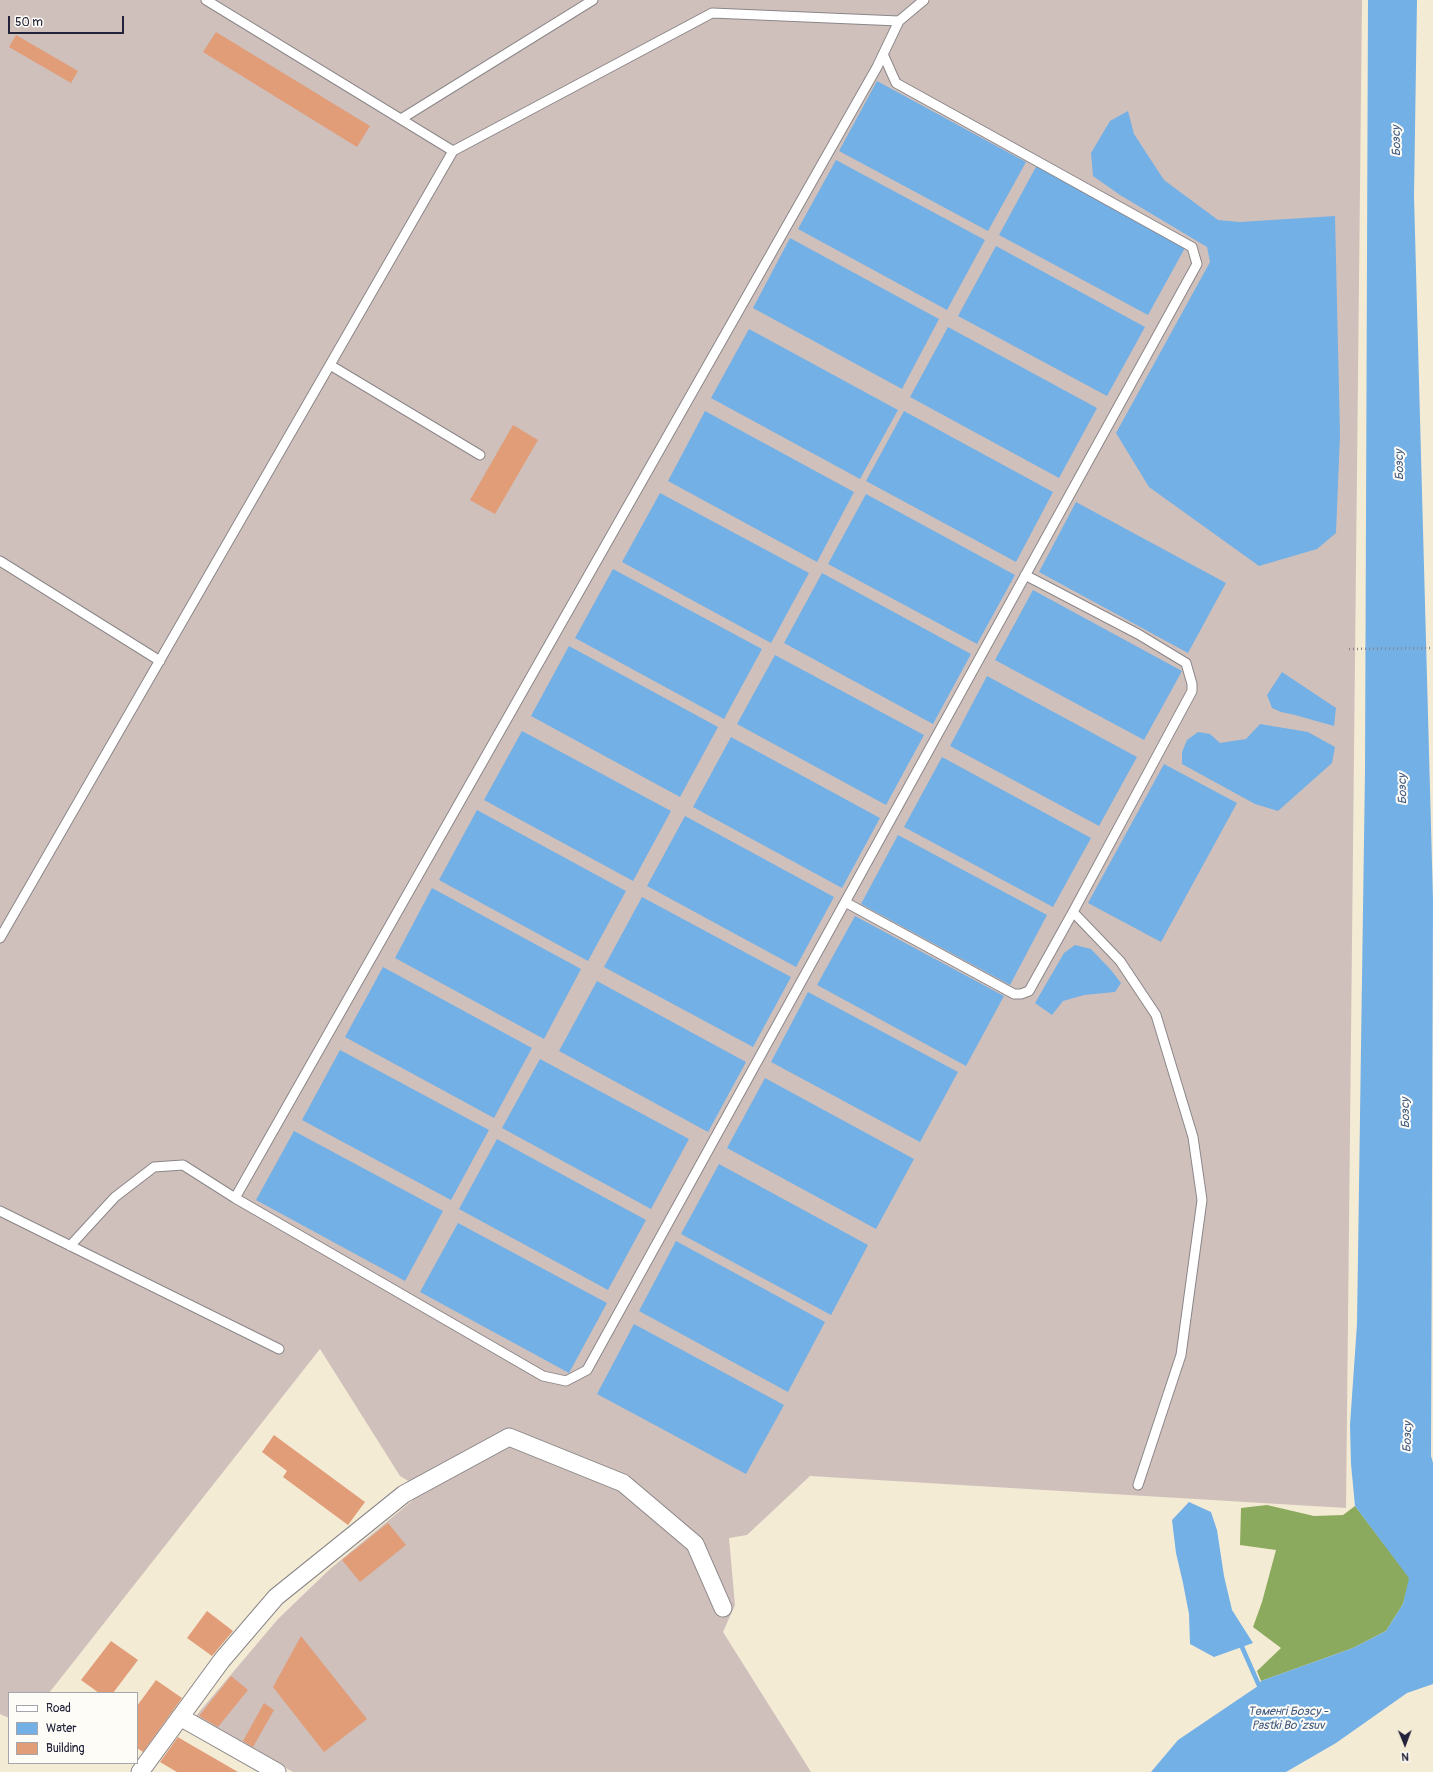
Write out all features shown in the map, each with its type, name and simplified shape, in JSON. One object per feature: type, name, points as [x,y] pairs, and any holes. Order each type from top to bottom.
[{"type":"street","points":[[140,1772],[222,1660],[276,1597],[404,1494],[509,1437],[623,1483],[695,1544],[723,1608]]},
{"type":"street","points":[[180,1717],[277,1772]]},
{"type":"lane","points":[[206,0],[453,151]]},
{"type":"lane","points":[[401,119],[592,0]]},
{"type":"lane","points":[[235,1198],[883,54],[899,21],[924,0]]},
{"type":"lane","points":[[0,938],[453,151],[712,13],[899,21]]},
{"type":"lane","points":[[70,1246],[115,1197],[154,1167],[183,1165],[235,1198],[543,1376],[566,1381],[587,1370],[1197,264],[1192,248],[896,83],[883,54]]},
{"type":"lane","points":[[330,365],[480,455]]},
{"type":"lane","points":[[0,561],[160,662]]},
{"type":"lane","points":[[845,902],[1014,994],[1021,994],[1029,991],[1073,912],[1192,691],[1192,684],[1186,663],[1138,634],[1025,575]]},
{"type":"lane","points":[[1073,912],[1120,961],[1156,1015],[1194,1137],[1202,1200],[1181,1354],[1138,1485]]},
{"type":"lane","points":[[0,1211],[279,1349]]},
{"type":"path","points":[[1349,649],[1433,648]]},
{"type":"shaded area","points":[[0,0],[1362,0],[1346,1508],[810,1476],[747,1535],[729,1538],[735,1605],[723,1632],[811,1772],[293,1772],[195,1717],[278,1619],[330,1569],[413,1500],[402,1485],[410,1482],[400,1476],[320,1349],[50,1692],[8,1692],[8,1718],[0,1714]]},
{"type":"green space","points":[[1267,1505],[1314,1516],[1343,1515],[1355,1506],[1410,1578],[1403,1604],[1386,1631],[1353,1648],[1261,1681],[1257,1671],[1281,1648],[1253,1627],[1262,1602],[1276,1550],[1240,1545],[1241,1508]]},
{"type":"water","name":"Төменгі Бозсу - Pastki Boʻzsuv","points":[[1368,0],[1417,0],[1414,196],[1433,900],[1431,1456],[1433,1463],[1433,1684],[1407,1693],[1336,1743],[1286,1772],[1151,1772],[1178,1740],[1258,1686],[1261,1681],[1353,1648],[1386,1631],[1403,1604],[1409,1578],[1355,1506],[1351,1464],[1350,1425],[1357,1324],[1365,771]]},
{"type":"water","points":[[877,81],[1026,162],[988,231],[839,151]]},
{"type":"water","points":[[1128,111],[1134,134],[1164,180],[1218,220],[1240,222],[1335,216],[1340,435],[1336,533],[1317,549],[1259,566],[1149,487],[1116,433],[1210,262],[1207,247],[1120,195],[1093,176],[1091,153],[1110,121]]},
{"type":"water","points":[[836,160],[985,240],[947,310],[798,229]]},
{"type":"water","points":[[1037,165],[1186,246],[1148,315],[999,235]]},
{"type":"water","points":[[790,238],[939,319],[902,389],[753,308]]},
{"type":"water","points":[[996,246],[1145,327],[1107,396],[958,316]]},
{"type":"water","points":[[948,327],[1097,408],[1059,478],[910,397]]},
{"type":"water","points":[[749,329],[898,410],[860,479],[711,398]]},
{"type":"water","points":[[705,411],[854,492],[817,562],[668,481]]},
{"type":"water","points":[[904,411],[1053,492],[1016,562],[866,481]]},
{"type":"water","points":[[660,493],[809,573],[771,643],[622,562]]},
{"type":"water","points":[[866,494],[1015,575],[977,644],[828,564]]},
{"type":"water","points":[[1076,502],[1226,583],[1188,653],[1039,572]]},
{"type":"water","points":[[613,569],[762,649],[724,719],[575,638]]},
{"type":"water","points":[[822,573],[971,654],[933,724],[784,643]]},
{"type":"water","points":[[1033,590],[1182,671],[1144,740],[995,660]]},
{"type":"water","points":[[569,646],[718,727],[680,797],[531,716]]},
{"type":"water","points":[[775,655],[924,735],[886,805],[737,724]]},
{"type":"water","points":[[1282,672],[1336,708],[1334,726],[1281,712],[1272,708],[1267,695]]},
{"type":"water","points":[[987,676],[1137,757],[1099,826],[950,746]]},
{"type":"water","points":[[1260,724],[1308,732],[1335,747],[1332,763],[1278,811],[1255,804],[1182,764],[1182,752],[1187,740],[1198,732],[1210,734],[1220,743],[1246,739]]},
{"type":"water","points":[[522,731],[671,811],[633,881],[484,800]]},
{"type":"water","points":[[731,737],[880,818],[842,888],[693,807]]},
{"type":"water","points":[[942,757],[1091,838],[1053,907],[904,827]]},
{"type":"water","points":[[1164,764],[1237,803],[1161,942],[1088,903]]},
{"type":"water","points":[[477,810],[626,891],[588,961],[439,880]]},
{"type":"water","points":[[685,816],[834,897],[796,967],[647,886]]},
{"type":"water","points":[[898,835],[1047,915],[1010,985],[861,904]]},
{"type":"water","points":[[432,888],[581,969],[544,1039],[395,958]]},
{"type":"water","points":[[642,897],[791,977],[753,1047],[604,967]]},
{"type":"water","points":[[855,916],[1004,996],[966,1066],[817,985]]},
{"type":"water","points":[[1075,945],[1091,949],[1121,983],[1115,992],[1084,995],[1063,1001],[1052,1015],[1035,1003],[1064,953]]},
{"type":"water","points":[[383,967],[532,1048],[494,1118],[345,1037]]},
{"type":"water","points":[[597,981],[746,1062],[708,1132],[559,1051]]},
{"type":"water","points":[[808,992],[958,1072],[920,1142],[771,1062]]},
{"type":"water","points":[[340,1050],[489,1130],[451,1200],[302,1120]]},
{"type":"water","points":[[540,1059],[689,1139],[651,1209],[502,1128]]},
{"type":"water","points":[[765,1078],[914,1159],[876,1229],[727,1148]]},
{"type":"water","points":[[294,1131],[443,1211],[405,1281],[256,1200]]},
{"type":"water","points":[[497,1139],[646,1220],[608,1290],[459,1209]]},
{"type":"water","points":[[719,1164],[868,1245],[831,1315],[681,1234]]},
{"type":"water","points":[[458,1223],[607,1303],[569,1373],[420,1292]]},
{"type":"water","points":[[676,1241],[825,1322],[788,1392],[639,1311]]},
{"type":"water","points":[[634,1324],[784,1405],[746,1474],[597,1394]]},
{"type":"water","points":[[1189,1502],[1211,1512],[1217,1530],[1224,1576],[1232,1610],[1253,1643],[1214,1657],[1190,1644],[1189,1614],[1176,1553],[1172,1520]]},
{"type":"building","points":[[216,32],[370,126],[357,147],[203,52]]},
{"type":"building","points":[[16,35],[78,71],[71,83],[9,47]]},
{"type":"building","points":[[513,425],[538,440],[495,514],[470,500]]},
{"type":"building","points":[[274,1435],[365,1502],[348,1525],[283,1477],[287,1471],[262,1452]]},
{"type":"building","points":[[388,1523],[406,1545],[360,1582],[342,1560]]},
{"type":"building","points":[[207,1611],[233,1631],[212,1656],[187,1638]]},
{"type":"building","points":[[301,1636],[367,1719],[324,1752],[273,1687]]},
{"type":"building","points":[[111,1641],[138,1660],[114,1692],[98,1692],[81,1680]]},
{"type":"building","points":[[231,1676],[248,1690],[218,1727],[199,1716]]},
{"type":"building","points":[[156,1680],[182,1698],[143,1752],[138,1749],[138,1705]]},
{"type":"building","points":[[264,1703],[274,1710],[253,1747],[243,1741]]},
{"type":"building","points":[[178,1737],[238,1772],[177,1772],[160,1762]]},
{"type":"waterway","points":[[1242,1647],[1261,1690]]},
{"type":"water label","name":"Бозсу","points":[[1397,141]]},
{"type":"water label","name":"Бозсу","points":[[1400,465]]},
{"type":"water label","name":"Бозсу","points":[[1403,789]]},
{"type":"water label","name":"Бозсу","points":[[1406,1113]]},
{"type":"water label","name":"Бозсу","points":[[1408,1437]]}]
